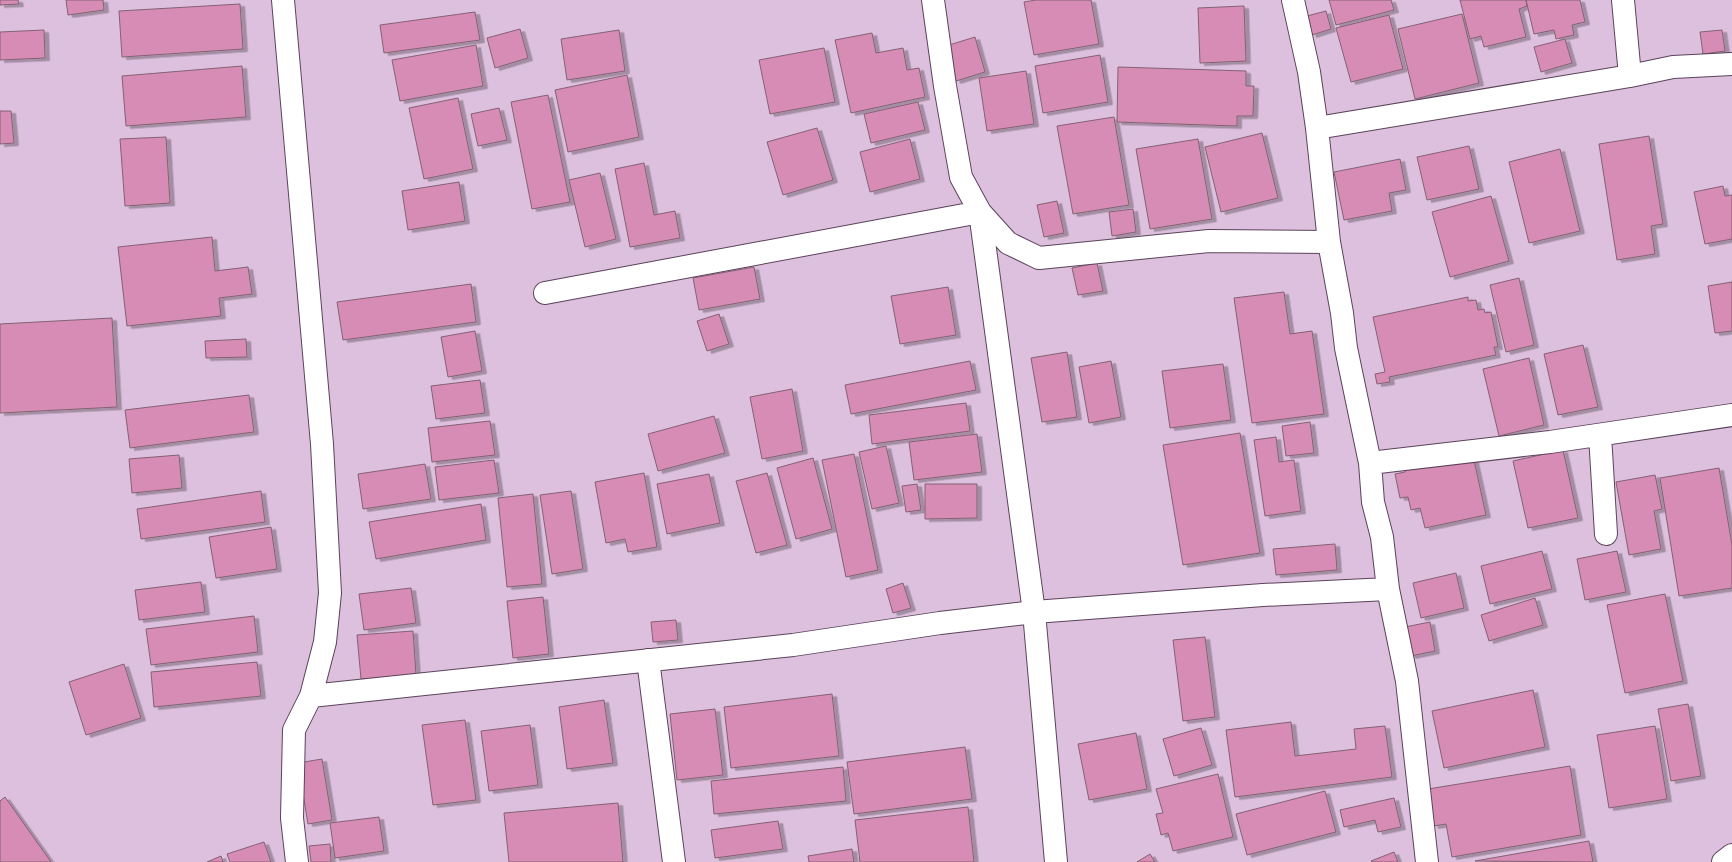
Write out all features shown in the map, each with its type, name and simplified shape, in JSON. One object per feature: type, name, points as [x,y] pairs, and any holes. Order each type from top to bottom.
[{"type":"street","points":[[283,0],[322,444],[330,593],[325,642],[311,696],[294,730],[292,818],[297,862]]},
{"type":"street","points":[[933,0],[961,177],[980,212],[1008,243],[1039,258],[1209,241],[1329,242]]},
{"type":"street","points":[[1293,0],[1309,72],[1317,128],[1329,242],[1342,313],[1346,348],[1370,463],[1374,502],[1382,537],[1388,589],[1407,681],[1427,862]]},
{"type":"street","points":[[1624,0],[1630,76]]},
{"type":"street","points":[[1317,128],[1630,76],[1673,67],[1732,64]]},
{"type":"street","points":[[545,293],[980,212]]},
{"type":"street","points":[[980,212],[1034,612],[1056,862]]},
{"type":"street","points":[[1370,463],[1600,435],[1732,415]]},
{"type":"street","points":[[1600,435],[1606,534]]},
{"type":"street","points":[[311,696],[793,645],[940,622],[1034,612],[1263,595],[1388,589]]},
{"type":"street","points":[[648,660],[674,862]]},
{"type":"street","points":[[1723,862],[1732,855]]},
{"type":"building","points":[[0,0],[18,0],[19,4],[0,5]]},
{"type":"building","points":[[66,0],[103,0],[104,10],[68,15]]},
{"type":"building","points":[[1036,0],[1091,0],[1099,44],[1034,55],[1024,2]]},
{"type":"building","points":[[1329,0],[1391,0],[1394,10],[1336,25]]},
{"type":"building","points":[[1460,0],[1526,0],[1527,6],[1519,9],[1526,37],[1484,47],[1481,36],[1470,39]]},
{"type":"building","points":[[1526,0],[1580,0],[1585,22],[1572,25],[1574,35],[1556,39],[1554,30],[1534,34]]},
{"type":"building","points":[[240,4],[243,49],[122,57],[119,11]]},
{"type":"building","points":[[1244,6],[1246,61],[1200,63],[1198,8]]},
{"type":"building","points":[[1326,11],[1331,29],[1312,35],[1307,16]]},
{"type":"building","points":[[475,12],[480,40],[384,53],[380,25]]},
{"type":"building","points":[[1462,14],[1479,83],[1415,99],[1398,29]]},
{"type":"building","points":[[1389,15],[1403,69],[1351,82],[1336,28]]},
{"type":"building","points":[[520,29],[528,58],[495,68],[487,38]]},
{"type":"building","points":[[44,30],[45,58],[0,60],[0,32]]},
{"type":"building","points":[[619,30],[625,71],[567,80],[561,39]]},
{"type":"building","points":[[1722,30],[1725,51],[1703,54],[1700,32]]},
{"type":"building","points":[[872,33],[876,53],[903,48],[907,70],[919,68],[925,97],[851,113],[835,40]]},
{"type":"building","points":[[975,37],[985,72],[956,81],[946,46]]},
{"type":"building","points":[[1565,39],[1572,63],[1541,72],[1534,47]]},
{"type":"building","points":[[476,45],[483,86],[400,101],[392,60]]},
{"type":"building","points":[[824,48],[835,102],[770,114],[759,60]]},
{"type":"building","points":[[1100,55],[1108,102],[1043,113],[1035,66]]},
{"type":"building","points":[[242,66],[246,117],[126,126],[122,76]]},
{"type":"building","points":[[1118,67],[1246,71],[1246,86],[1254,86],[1253,116],[1237,116],[1237,126],[1117,122]]},
{"type":"building","points":[[1026,71],[1034,124],[987,131],[979,78]]},
{"type":"building","points":[[627,75],[639,137],[568,152],[555,90]]},
{"type":"building","points":[[548,95],[570,202],[532,209],[511,102]]},
{"type":"building","points":[[458,98],[473,169],[424,179],[409,108]]},
{"type":"building","points":[[918,102],[925,130],[871,143],[864,114]]},
{"type":"building","points":[[499,108],[507,140],[478,146],[471,114]]},
{"type":"building","points":[[0,111],[11,111],[14,143],[0,144]]},
{"type":"building","points":[[1114,117],[1129,205],[1073,214],[1057,126]]},
{"type":"building","points":[[817,128],[833,180],[783,195],[767,142]]},
{"type":"building","points":[[1262,133],[1278,198],[1221,212],[1205,147]]},
{"type":"building","points":[[1649,136],[1663,224],[1651,226],[1655,254],[1617,260],[1599,144]]},
{"type":"building","points":[[166,137],[170,203],[125,206],[120,139]]},
{"type":"building","points":[[910,139],[920,179],[870,192],[860,152]]},
{"type":"building","points":[[1198,139],[1212,219],[1150,229],[1136,149]]},
{"type":"building","points":[[1469,146],[1479,189],[1427,200],[1417,157]]},
{"type":"building","points":[[1560,149],[1580,231],[1529,243],[1509,162]]},
{"type":"building","points":[[1400,159],[1406,190],[1389,193],[1392,211],[1344,220],[1334,172]]},
{"type":"building","points":[[644,163],[654,215],[675,211],[680,238],[630,247],[615,169]]},
{"type":"building","points":[[600,173],[616,239],[585,247],[569,180]]},
{"type":"building","points":[[459,182],[465,221],[408,230],[402,191]]},
{"type":"building","points":[[1723,186],[1725,196],[1732,195],[1732,239],[1705,244],[1694,192]]},
{"type":"building","points":[[1491,196],[1509,261],[1450,277],[1432,212]]},
{"type":"building","points":[[1057,201],[1064,233],[1044,237],[1037,205]]},
{"type":"building","points":[[1133,209],[1136,232],[1112,236],[1109,212]]},
{"type":"building","points":[[212,237],[215,271],[248,267],[252,294],[219,298],[221,316],[127,326],[118,247]]},
{"type":"building","points":[[1097,263],[1103,291],[1078,295],[1072,268]]},
{"type":"building","points":[[754,267],[760,299],[699,310],[693,278]]},
{"type":"building","points":[[1519,278],[1534,345],[1506,352],[1490,285]]},
{"type":"building","points":[[1732,282],[1732,331],[1715,333],[1708,286]]},
{"type":"building","points":[[471,284],[476,322],[343,340],[337,302]]},
{"type":"building","points":[[948,287],[956,335],[900,344],[891,296]]},
{"type":"building","points":[[1284,292],[1290,334],[1312,331],[1324,414],[1252,423],[1234,298]]},
{"type":"building","points":[[1468,297],[1468,301],[1476,300],[1478,310],[1484,309],[1485,313],[1491,312],[1498,347],[1494,347],[1496,355],[1389,377],[1390,382],[1377,384],[1375,374],[1385,372],[1373,317]]},
{"type":"building","points":[[719,314],[729,344],[707,351],[697,321]]},
{"type":"building","points":[[112,318],[117,407],[0,413],[0,324]]},
{"type":"building","points":[[475,331],[482,371],[448,377],[441,337]]},
{"type":"building","points":[[246,339],[247,357],[206,358],[205,341]]},
{"type":"building","points":[[1583,345],[1598,407],[1558,415],[1544,354]]},
{"type":"building","points":[[1067,352],[1077,417],[1042,422],[1031,358]]},
{"type":"building","points":[[1529,358],[1544,425],[1499,436],[1483,369]]},
{"type":"building","points":[[970,361],[976,390],[851,414],[845,385]]},
{"type":"building","points":[[1111,361],[1121,417],[1089,423],[1079,367]]},
{"type":"building","points":[[1223,364],[1231,420],[1170,428],[1162,371]]},
{"type":"building","points":[[480,380],[485,413],[436,419],[431,386]]},
{"type":"building","points":[[792,389],[803,451],[762,459],[750,397]]},
{"type":"building","points":[[249,395],[254,432],[130,448],[125,410]]},
{"type":"building","points":[[966,403],[970,431],[872,444],[869,415]]},
{"type":"building","points":[[714,416],[725,453],[658,471],[648,434]]},
{"type":"building","points":[[490,421],[495,455],[432,462],[428,428]]},
{"type":"building","points":[[1310,422],[1314,453],[1286,456],[1282,426]]},
{"type":"building","points":[[1240,433],[1260,553],[1183,565],[1163,445]]},
{"type":"building","points":[[977,434],[982,472],[914,480],[909,442]]},
{"type":"building","points":[[1276,437],[1279,462],[1294,460],[1301,511],[1265,516],[1254,440]]},
{"type":"building","points":[[886,446],[899,503],[872,509],[859,452]]},
{"type":"building","points":[[1563,450],[1578,518],[1528,528],[1513,461]]},
{"type":"building","points":[[1472,451],[1486,515],[1425,528],[1420,508],[1411,510],[1408,497],[1400,498],[1395,474],[1405,472],[1403,466]]},
{"type":"building","points":[[854,454],[878,570],[846,577],[822,460]]},
{"type":"building","points":[[179,455],[182,488],[132,493],[129,459]]},
{"type":"building","points":[[813,458],[832,529],[796,539],[777,468]]},
{"type":"building","points":[[494,460],[499,493],[439,500],[435,467]]},
{"type":"building","points":[[425,464],[431,499],[363,509],[358,474]]},
{"type":"building","points":[[1719,468],[1732,545],[1732,588],[1679,596],[1660,478]]},
{"type":"building","points":[[644,473],[657,547],[628,552],[625,539],[606,543],[595,482]]},
{"type":"building","points":[[767,473],[787,545],[756,553],[736,481]]},
{"type":"building","points":[[709,474],[720,523],[667,534],[657,484]]},
{"type":"building","points":[[1655,475],[1662,509],[1654,511],[1661,549],[1629,555],[1616,482]]},
{"type":"building","points":[[917,484],[921,510],[906,512],[902,486]]},
{"type":"building","points":[[925,484],[977,484],[977,518],[925,519]]},
{"type":"building","points":[[261,491],[265,522],[141,539],[137,509]]},
{"type":"building","points":[[571,491],[583,569],[552,574],[540,495]]},
{"type":"building","points":[[533,494],[542,584],[507,587],[498,498]]},
{"type":"building","points":[[481,504],[486,540],[376,559],[369,522]]},
{"type":"building","points":[[271,527],[277,569],[216,578],[209,537]]},
{"type":"building","points":[[1335,544],[1337,570],[1276,575],[1273,549]]},
{"type":"building","points":[[1542,551],[1552,589],[1490,604],[1481,566]]},
{"type":"building","points":[[1617,551],[1626,592],[1585,600],[1577,559]]},
{"type":"building","points":[[1456,573],[1464,608],[1421,618],[1413,583]]},
{"type":"building","points":[[201,582],[205,612],[139,620],[135,590]]},
{"type":"building","points":[[903,583],[911,608],[893,613],[886,589]]},
{"type":"building","points":[[411,588],[416,623],[364,630],[359,594]]},
{"type":"building","points":[[1665,594],[1683,681],[1625,693],[1607,605]]},
{"type":"building","points":[[543,597],[549,654],[513,658],[507,601]]},
{"type":"building","points":[[1535,598],[1543,625],[1489,641],[1481,615]]},
{"type":"building","points":[[254,616],[258,652],[151,665],[146,629]]},
{"type":"building","points":[[676,620],[678,640],[653,642],[651,622]]},
{"type":"building","points":[[1430,622],[1435,651],[1411,656],[1405,627]]},
{"type":"building","points":[[413,631],[416,675],[361,679],[357,635]]},
{"type":"building","points":[[1205,637],[1215,717],[1183,721],[1173,640]]},
{"type":"building","points":[[257,662],[261,696],[154,707],[151,672]]},
{"type":"building","points":[[124,664],[141,718],[86,735],[69,682]]},
{"type":"building","points":[[1533,690],[1545,747],[1444,768],[1432,711]]},
{"type":"building","points":[[832,694],[839,756],[731,768],[724,707]]},
{"type":"building","points":[[604,700],[613,763],[567,769],[559,707]]},
{"type":"building","points":[[1688,704],[1701,776],[1671,781],[1658,709]]},
{"type":"building","points":[[715,709],[723,775],[677,780],[670,714]]},
{"type":"building","points":[[465,720],[476,800],[433,805],[422,725]]},
{"type":"building","points":[[1291,722],[1295,756],[1356,749],[1354,729],[1385,726],[1392,777],[1235,797],[1226,730]]},
{"type":"building","points":[[530,725],[538,785],[489,791],[481,731]]},
{"type":"building","points":[[1655,726],[1667,799],[1609,808],[1597,735]]},
{"type":"building","points":[[1201,728],[1212,765],[1174,776],[1163,739]]},
{"type":"building","points":[[1136,733],[1147,789],[1089,800],[1078,744]]},
{"type":"building","points":[[965,747],[972,799],[854,814],[847,762]]},
{"type":"building","points":[[322,759],[332,820],[308,824],[298,763]]},
{"type":"building","points":[[1570,766],[1581,835],[1452,857],[1446,824],[1434,826],[1428,789]]},
{"type":"building","points":[[843,767],[846,801],[714,814],[711,781]]},
{"type":"building","points":[[1218,774],[1233,837],[1173,851],[1168,833],[1161,835],[1156,814],[1163,813],[1156,789]]},
{"type":"building","points":[[1325,791],[1336,832],[1247,855],[1236,814]]},
{"type":"building","points":[[5,797],[51,862],[0,862],[0,801]]},
{"type":"building","points":[[1394,798],[1401,827],[1378,832],[1375,820],[1344,827],[1340,810]]},
{"type":"building","points":[[618,803],[623,862],[509,862],[504,813]]},
{"type":"building","points":[[968,807],[974,862],[860,862],[855,820]]},
{"type":"building","points":[[379,817],[384,851],[335,858],[330,823]]},
{"type":"building","points":[[778,821],[783,849],[715,858],[711,830]]},
{"type":"building","points":[[1589,841],[1593,862],[1475,861]]},
{"type":"building","points":[[264,842],[271,862],[230,862],[227,854]]},
{"type":"building","points":[[330,844],[331,862],[311,862],[309,846]]},
{"type":"building","points":[[852,849],[854,862],[809,862],[808,856]]},
{"type":"building","points":[[1394,852],[1398,862],[1371,861]]},
{"type":"building","points":[[1150,854],[1155,862],[1137,862]]},
{"type":"building","points":[[221,856],[223,862],[207,862]]}]
